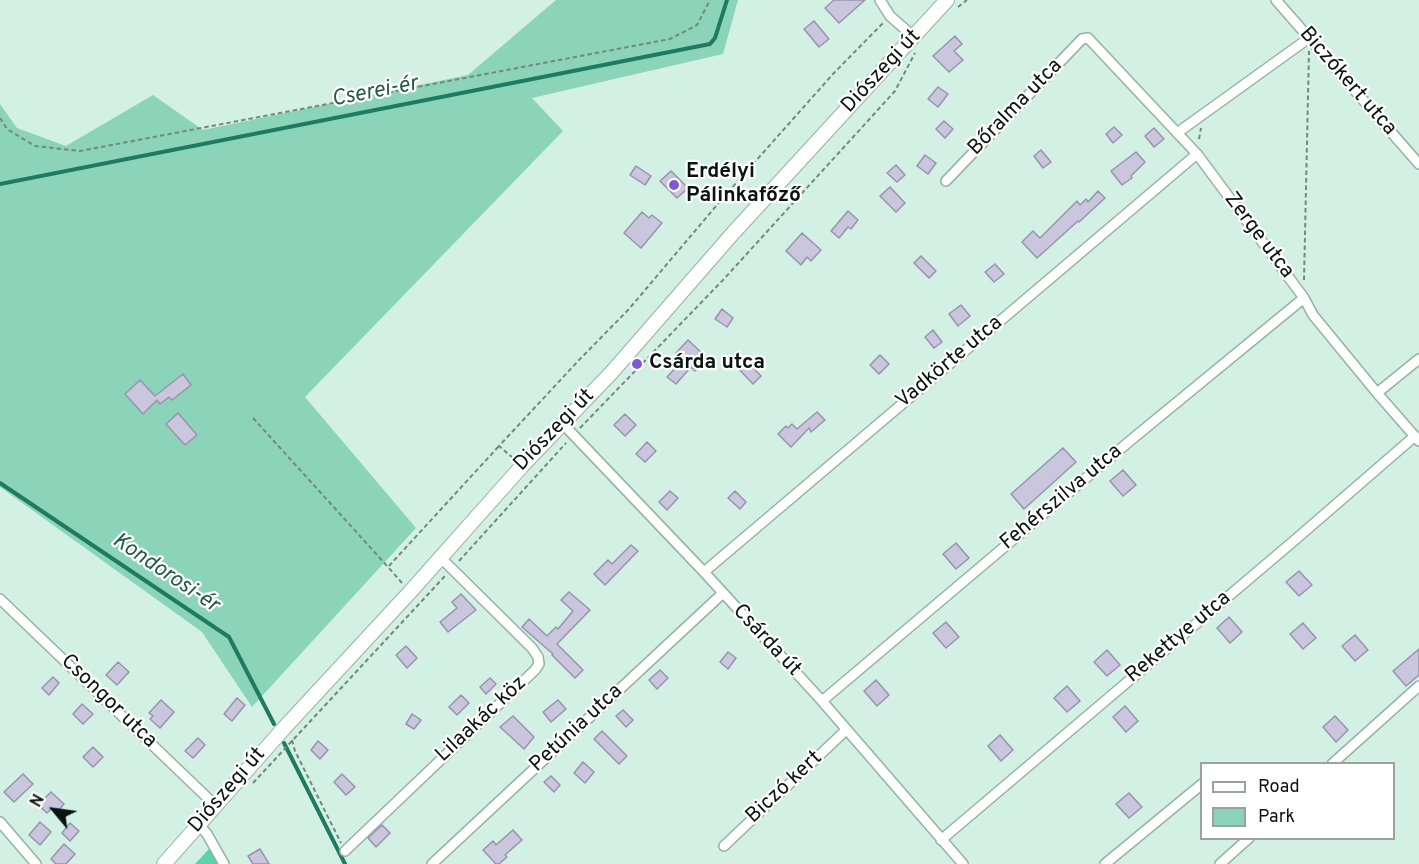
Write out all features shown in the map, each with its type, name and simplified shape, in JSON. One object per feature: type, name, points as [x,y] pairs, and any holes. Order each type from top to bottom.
[{"type":"main road","name":"Diószegi út","points":[[164,864],[285,727],[441,558],[522,465],[612,372],[734,232],[914,37],[950,7]]},
{"type":"street","points":[[880,0],[890,16],[914,37]]},
{"type":"street","name":"Biczókert utca","points":[[1276,0],[1419,164]]},
{"type":"street","name":"Zerge utca","points":[[1088,38],[1197,154],[1304,298],[1313,315],[1417,438]]},
{"type":"street","name":"Bőralma utca","points":[[946,181],[1082,39],[1088,38]]},
{"type":"street","points":[[1176,133],[1309,38]]},
{"type":"street","name":"Vadkörte utca","points":[[704,572],[1197,154]]},
{"type":"street","name":"Fehérszilva utca","points":[[822,700],[1304,298]]},
{"type":"street","points":[[1377,393],[1419,360]]},
{"type":"street","name":"Csárda út","points":[[562,424],[704,572],[822,700],[963,864]]},
{"type":"street","name":"Rekettye utca","points":[[941,840],[1417,438]]},
{"type":"street","name":"Lilaakác köz","points":[[345,851],[535,670],[538,664],[538,657],[532,648],[441,558]]},
{"type":"street","name":"Petúnia utca","points":[[432,864],[723,593]]},
{"type":"street","name":"Csongor utca","points":[[0,599],[215,806]]},
{"type":"street","points":[[1334,762],[1419,686]]},
{"type":"street","name":"Biczó kert","points":[[723,846],[846,730]]},
{"type":"street","points":[[1105,864],[1200,786]]},
{"type":"street","points":[[0,822],[36,864]]},
{"type":"street","points":[[199,825],[207,834],[224,864]]},
{"type":"street","points":[[1220,864],[1247,840]]},
{"type":"path","points":[[0,118],[7,129],[35,146],[80,151],[670,39],[697,25],[710,0]]},
{"type":"path","points":[[950,7],[968,0]]},
{"type":"path","points":[[388,567],[572,367],[629,309],[722,199],[833,74],[890,16]]},
{"type":"path","points":[[1304,298],[1309,38]]},
{"type":"path","points":[[282,751],[573,435],[723,280],[896,91],[916,53]]},
{"type":"path","points":[[1197,154],[1200,132],[1208,111]]},
{"type":"path","points":[[253,418],[410,592]]},
{"type":"path","points":[[499,446],[522,465]]},
{"type":"path","points":[[295,751],[345,851]]},
{"type":"green space","points":[[556,0],[738,0],[723,54],[532,98],[563,131],[305,397],[416,528],[252,707],[202,632],[0,487],[0,104],[17,128],[66,146],[153,95],[203,130],[468,75]]},
{"type":"green space","points":[[209,849],[219,864],[195,864]]},
{"type":"building","points":[[834,0],[865,0],[839,23],[825,8]]},
{"type":"building","points":[[814,21],[829,39],[819,47],[804,29]]},
{"type":"building","points":[[955,36],[962,44],[954,51],[963,60],[949,72],[933,56]]},
{"type":"building","points":[[938,87],[948,94],[938,107],[928,99]]},
{"type":"building","points":[[944,121],[953,129],[945,138],[936,129]]},
{"type":"building","points":[[1114,127],[1122,135],[1113,143],[1106,134]]},
{"type":"building","points":[[1154,128],[1164,139],[1154,147],[1145,136]]},
{"type":"building","points":[[1041,150],[1051,162],[1043,168],[1034,156]]},
{"type":"building","points":[[1136,152],[1145,162],[1131,176],[1132,178],[1122,185],[1111,171]]},
{"type":"building","points":[[925,155],[936,163],[928,174],[917,166]]},
{"type":"building","points":[[896,165],[905,175],[897,182],[887,173]]},
{"type":"building","points":[[636,166],[651,176],[645,185],[630,175]]},
{"type":"building","name":"Erdélyi Pálinkafőző","points":[[671,171],[688,188],[677,198],[660,181]]},
{"type":"building","points":[[890,187],[905,203],[896,212],[880,196]]},
{"type":"building","points":[[1098,191],[1105,198],[1037,258],[1022,242],[1033,231],[1040,238],[1077,201],[1080,205],[1086,199],[1088,202]]},
{"type":"building","points":[[848,211],[858,220],[839,238],[831,231]]},
{"type":"building","points":[[642,212],[649,218],[652,215],[662,223],[641,248],[624,233]]},
{"type":"building","points":[[802,233],[821,250],[811,261],[807,257],[801,265],[786,251]]},
{"type":"building","points":[[921,256],[936,271],[929,278],[914,263]]},
{"type":"building","points":[[995,264],[1004,274],[994,282],[985,272]]},
{"type":"building","points":[[961,305],[970,316],[958,326],[949,314]]},
{"type":"building","points":[[722,309],[733,318],[727,327],[715,319]]},
{"type":"building","points":[[933,330],[942,342],[934,348],[925,337]]},
{"type":"building","points":[[688,340],[707,358],[695,371],[691,367],[676,384],[667,377],[683,360],[676,353]]},
{"type":"building","points":[[880,355],[889,364],[879,374],[870,365]]},
{"type":"building","points":[[743,357],[761,376],[753,384],[735,365]]},
{"type":"building","points":[[183,374],[191,385],[172,400],[169,397],[160,404],[157,400],[143,414],[125,394],[140,380],[155,396]]},
{"type":"building","points":[[817,412],[825,420],[811,432],[809,428],[791,447],[778,434],[786,426],[788,428],[792,424],[797,429]]},
{"type":"building","points":[[178,413],[197,435],[185,445],[166,424]]},
{"type":"building","points":[[625,414],[636,425],[625,436],[614,425]]},
{"type":"building","points":[[647,442],[656,451],[645,462],[636,454]]},
{"type":"building","points":[[1063,448],[1076,462],[1024,509],[1011,494]]},
{"type":"building","points":[[1123,470],[1136,485],[1123,496],[1110,481]]},
{"type":"building","points":[[670,491],[678,498],[667,510],[659,502]]},
{"type":"building","points":[[735,491],[746,502],[740,509],[728,498]]},
{"type":"building","points":[[956,543],[969,558],[956,569],[943,554]]},
{"type":"building","points":[[631,545],[638,551],[605,585],[594,574],[608,560],[612,564]]},
{"type":"building","points":[[1299,571],[1312,585],[1299,596],[1286,582]]},
{"type":"building","points":[[569,592],[590,610],[557,644],[583,670],[575,678],[553,654],[522,627],[529,619],[547,636],[556,627],[558,629],[573,611],[561,600]]},
{"type":"building","points":[[461,594],[476,610],[448,632],[440,622],[457,608],[452,602]]},
{"type":"building","points":[[1229,617],[1242,632],[1230,643],[1217,628]]},
{"type":"building","points":[[946,622],[959,637],[946,648],[933,633]]},
{"type":"building","points":[[1303,623],[1316,638],[1303,649],[1290,634]]},
{"type":"building","points":[[1355,635],[1368,650],[1355,661],[1342,646]]},
{"type":"building","points":[[406,646],[417,658],[407,668],[396,655]]},
{"type":"building","points":[[1419,649],[1419,675],[1406,686],[1393,671]]},
{"type":"building","points":[[1107,650],[1120,665],[1107,676],[1094,662]]},
{"type":"building","points":[[728,652],[736,658],[728,669],[720,662]]},
{"type":"building","points":[[118,662],[129,672],[117,685],[106,675]]},
{"type":"building","points":[[660,670],[668,678],[657,689],[649,680]]},
{"type":"building","points":[[53,677],[59,683],[49,695],[42,688]]},
{"type":"building","points":[[490,678],[496,684],[486,694],[480,687]]},
{"type":"building","points":[[876,680],[889,695],[877,706],[864,691]]},
{"type":"building","points":[[1067,686],[1080,701],[1067,712],[1054,698]]},
{"type":"building","points":[[461,695],[469,703],[457,715],[449,707]]},
{"type":"building","points":[[237,698],[245,705],[232,721],[224,714]]},
{"type":"building","points":[[161,700],[174,712],[160,728],[150,719],[153,716],[149,713]]},
{"type":"building","points":[[558,700],[566,709],[551,722],[543,712]]},
{"type":"building","points":[[82,704],[93,714],[83,724],[73,714]]},
{"type":"building","points":[[1125,706],[1138,721],[1126,732],[1113,717]]},
{"type":"building","points":[[623,710],[633,720],[626,727],[616,716]]},
{"type":"building","points":[[412,714],[421,720],[414,729],[406,724]]},
{"type":"building","points":[[513,716],[534,737],[524,749],[500,727]]},
{"type":"building","points":[[1335,716],[1348,730],[1336,742],[1323,727]]},
{"type":"building","points":[[602,731],[627,756],[619,764],[594,739]]},
{"type":"building","points":[[1000,735],[1013,750],[1001,761],[988,746]]},
{"type":"building","points":[[198,738],[205,745],[193,758],[185,751]]},
{"type":"building","points":[[318,741],[328,750],[320,759],[311,750]]},
{"type":"building","points":[[93,747],[103,757],[93,767],[83,757]]},
{"type":"building","points":[[583,762],[594,772],[585,783],[574,773]]},
{"type":"building","points":[[23,774],[33,784],[14,802],[4,792]]},
{"type":"building","points":[[342,774],[355,787],[346,795],[334,782]]},
{"type":"building","points":[[551,776],[560,785],[554,792],[544,782]]},
{"type":"building","points":[[51,792],[64,804],[57,812],[52,808],[47,813],[38,805]]},
{"type":"building","points":[[1129,793],[1142,807],[1129,818],[1116,804]]},
{"type":"building","points":[[40,822],[51,832],[40,845],[29,835]]},
{"type":"building","points":[[70,823],[79,831],[70,841],[62,833]]},
{"type":"building","points":[[382,825],[390,833],[376,847],[368,838]]},
{"type":"building","points":[[513,830],[522,840],[505,855],[507,857],[496,864],[483,850],[493,841],[496,845]]},
{"type":"building","points":[[64,844],[75,854],[66,864],[56,864],[51,859]]},
{"type":"building","points":[[260,849],[269,864],[253,864],[248,856]]},
{"type":"waterway","name":"Cserei-ér","points":[[0,184],[710,44],[715,38],[727,0]]},
{"type":"waterway","name":"Kondorosi-ér","points":[[0,483],[229,637],[274,724]]},
{"type":"waterway","name":"Kondorosi-ér","points":[[284,743],[345,864]]},
{"type":"place","name":"Erdélyi Pálinkafőző","points":[[674,185]]},
{"type":"place","name":"Csárda utca","points":[[637,364]]}]
